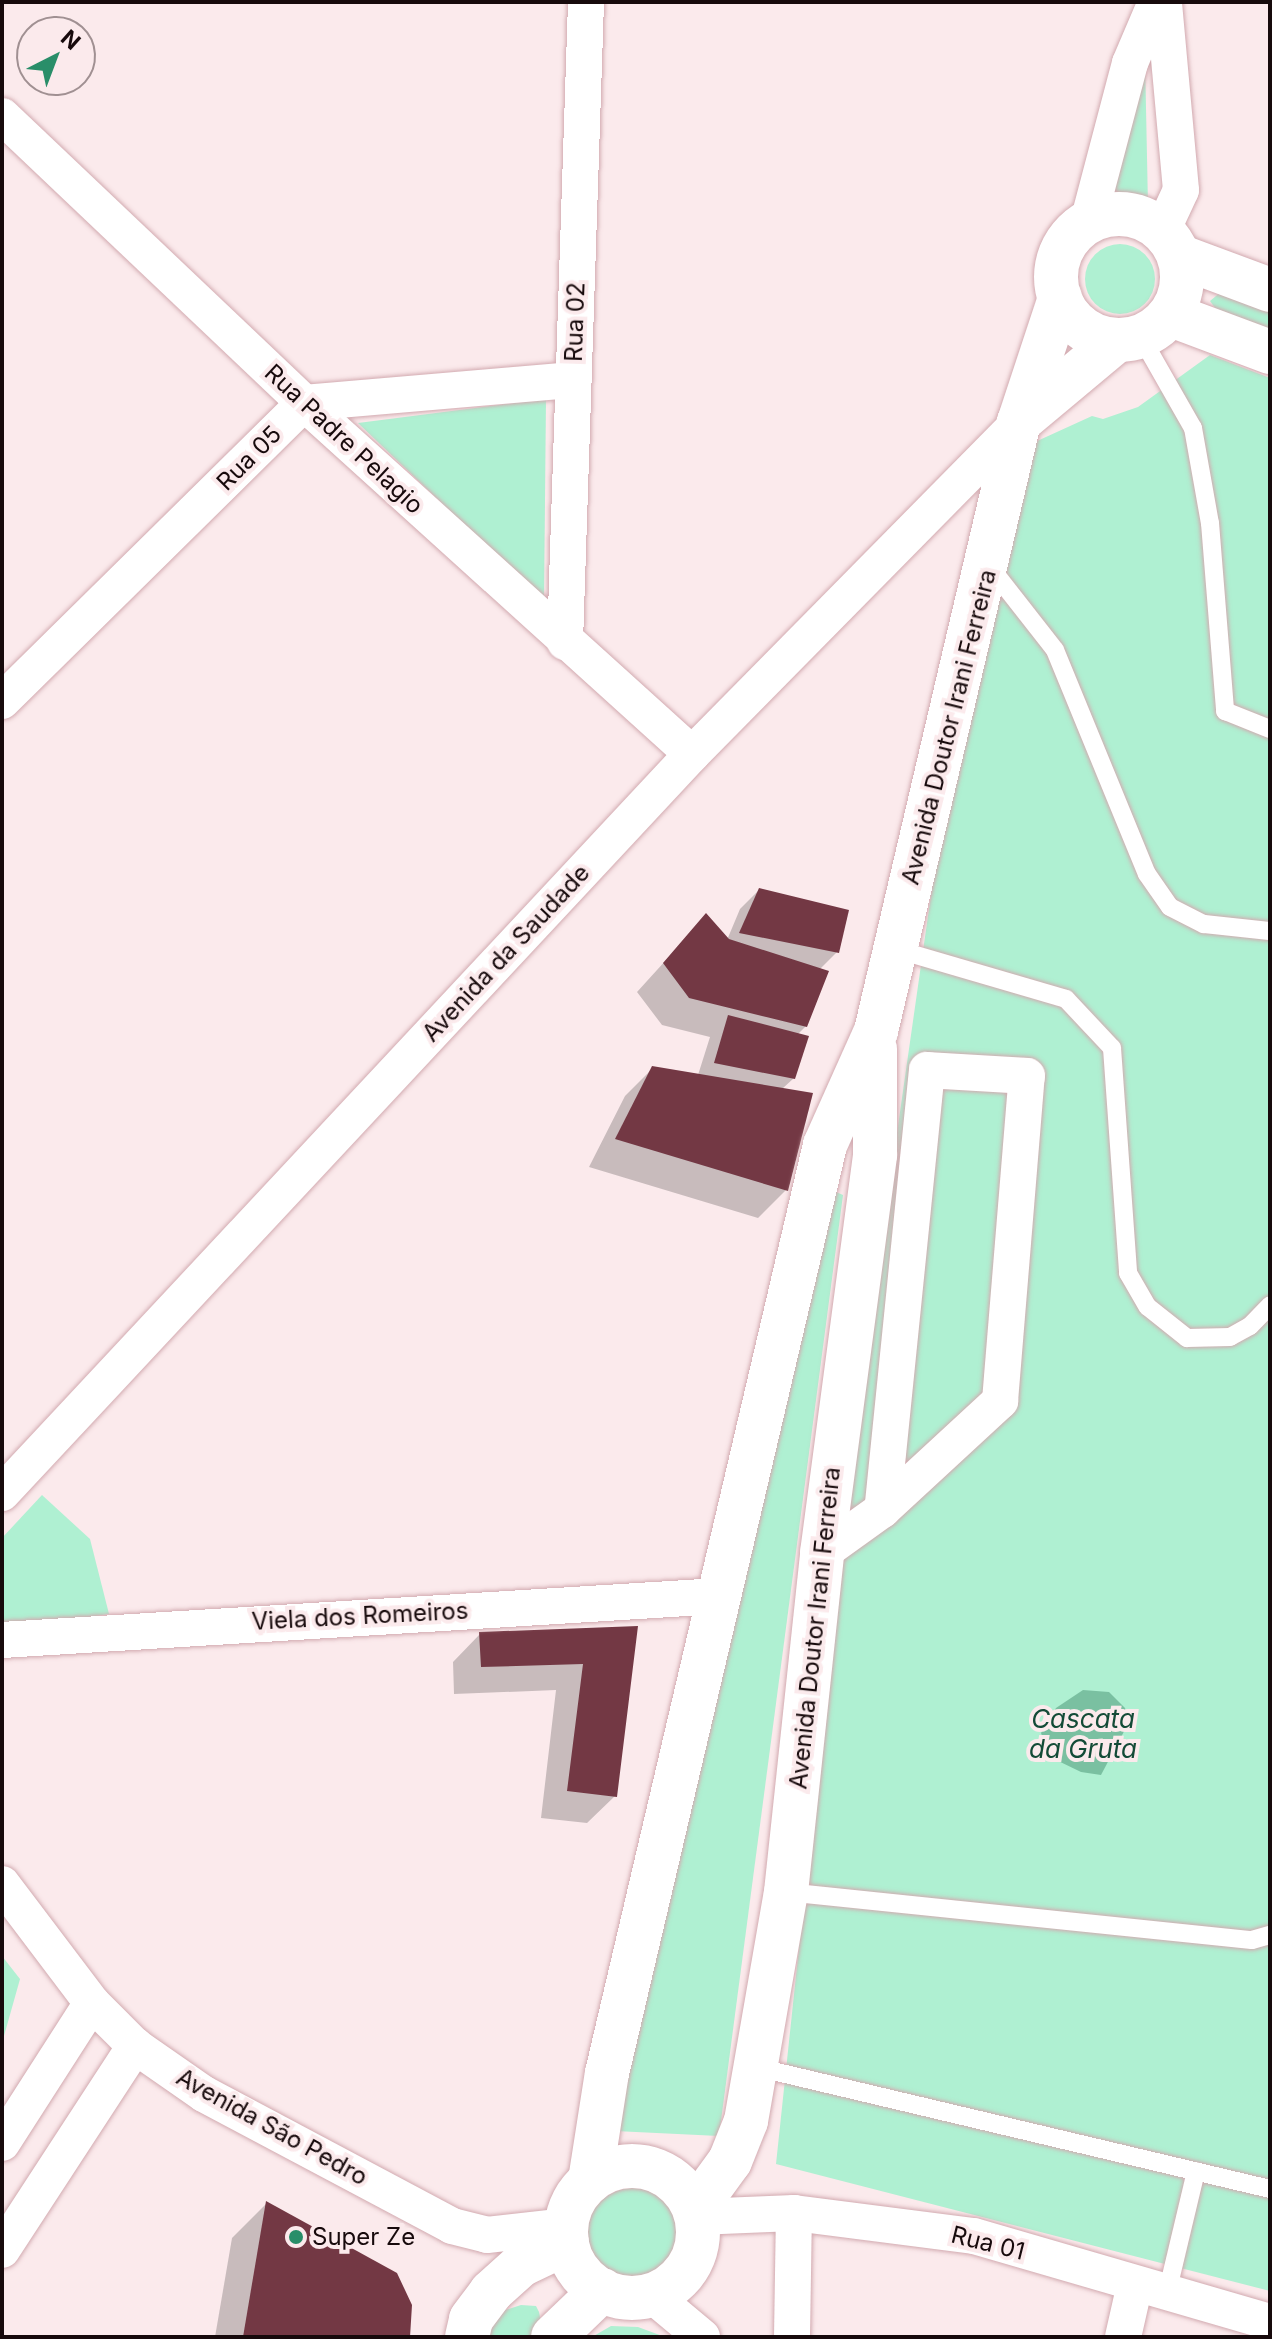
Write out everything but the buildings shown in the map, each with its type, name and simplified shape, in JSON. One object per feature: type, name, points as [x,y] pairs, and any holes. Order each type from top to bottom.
[{"type":"street","name":"Rua 02","points":[[565,642],[586,2]]},
{"type":"street","points":[[1156,2],[1130,63],[1088,222],[1063,247],[1057,272],[1060,298],[1081,328],[1142,331],[1270,352]]},
{"type":"street","points":[[1019,422],[1142,331],[1180,296],[1170,244],[1181,190],[1164,2]]},
{"type":"street","name":"Rua Padre Pelagio","points":[[2,116],[304,403],[692,754]]},
{"type":"street","points":[[1088,222],[1134,216],[1170,244],[1270,290]]},
{"type":"street","name":"Avenida Doutor Irani Ferreira","points":[[590,2181],[607,2073],[825,1145],[876,1031],[989,566],[1019,422],[1060,298]]},
{"type":"street","points":[[304,403],[573,380]]},
{"type":"street","name":"Rua 05","points":[[2,701],[304,403]]},
{"type":"street","name":"Avenida da Saudade","points":[[2,1493],[692,754],[1019,422]]},
{"type":"street","name":"Avenida Doutor Irani Ferreira","points":[[696,2213],[730,2161],[746,2121],[786,1892],[822,1553],[875,1155],[876,1031]]},
{"type":"street","points":[[822,1553],[882,1510],[1000,1401],[1027,1076],[927,1070],[882,1510]]},
{"type":"street","name":"Viela dos Romeiros","points":[[2,1640],[719,1596]]},
{"type":"street","name":"Avenida São Pedro","points":[[2,1884],[92,2003],[135,2046],[204,2094],[452,2226],[487,2235],[567,2234]]},
{"type":"street","points":[[2,2143],[92,2003]]},
{"type":"street","points":[[4,2253],[135,2046]]},
{"type":"street","points":[[637,2166],[662,2172],[682,2187],[696,2213],[698,2241],[690,2265],[674,2284],[653,2296],[627,2298],[602,2290],[579,2271],[567,2234],[578,2194],[590,2181],[612,2169],[637,2166]]},
{"type":"street","name":"Rua 01","points":[[696,2213],[794,2213],[974,2236],[1270,2322]]},
{"type":"street","points":[[792,2337],[794,2213]]},
{"type":"street","points":[[467,2337],[471,2319],[491,2292],[521,2265],[567,2234]]},
{"type":"street","points":[[1123,2337],[1151,2289]]},
{"type":"street","points":[[553,2337],[602,2290]]},
{"type":"street","points":[[653,2296],[702,2337]]},
{"type":"lane","points":[[1142,331],[1193,428],[1210,523],[1225,711],[1270,729]]},
{"type":"lane","points":[[989,566],[1055,650],[1147,874],[1170,907],[1215,926],[1270,931]]},
{"type":"lane","points":[[895,949],[1066,999],[1112,1048],[1128,1273],[1148,1307],[1187,1338],[1230,1337],[1250,1326],[1270,1305]]},
{"type":"lane","points":[[786,1892],[1252,1940],[1270,1935]]},
{"type":"lane","points":[[756,2067],[1270,2189]]},
{"type":"lane","points":[[1151,2289],[1196,2171]]},
{"type":"shaded area","points":[[1145,59],[1148,206],[1108,200]]},
{"type":"shaded area","points":[[1120,244],[1145,254],[1155,279],[1145,304],[1120,314],[1095,304],[1085,279],[1095,254]]},
{"type":"shaded area","points":[[1222,291],[1270,310],[1270,333],[1218,312],[1210,301]]},
{"type":"shaded area","points":[[1210,355],[1270,378],[1270,2291],[776,2164],[852,1448],[934,874],[1035,442],[1092,416],[1103,419],[1138,407]]},
{"type":"shaded area","points":[[546,399],[544,601],[358,423]]},
{"type":"shaded area","points":[[836,1192],[843,1195],[719,2136],[615,2131]]},
{"type":"shaded area","points":[[42,1495],[90,1539],[109,1614],[2,1630],[2,1538]]},
{"type":"shaded area","points":[[2,1956],[20,1979],[2,2043]]},
{"type":"shaded area","points":[[633,2188],[651,2191],[666,2201],[676,2216],[679,2234],[676,2252],[666,2267],[651,2277],[633,2280],[615,2277],[600,2267],[590,2252],[587,2234],[590,2216],[600,2201],[615,2191]]},
{"type":"shaded area","points":[[521,2305],[536,2306],[539,2312],[542,2328],[534,2337],[485,2337],[499,2312]]},
{"type":"shaded area","points":[[611,2326],[638,2327],[665,2337],[592,2337]]},
{"type":"water","name":"Cascata da Gruta","points":[[1083,1690],[1109,1692],[1125,1708],[1129,1722],[1101,1775],[1081,1772],[1050,1757],[1041,1733],[1056,1708]]},
{"type":"place","name":"Super Ze","points":[[296,2237]]}]
